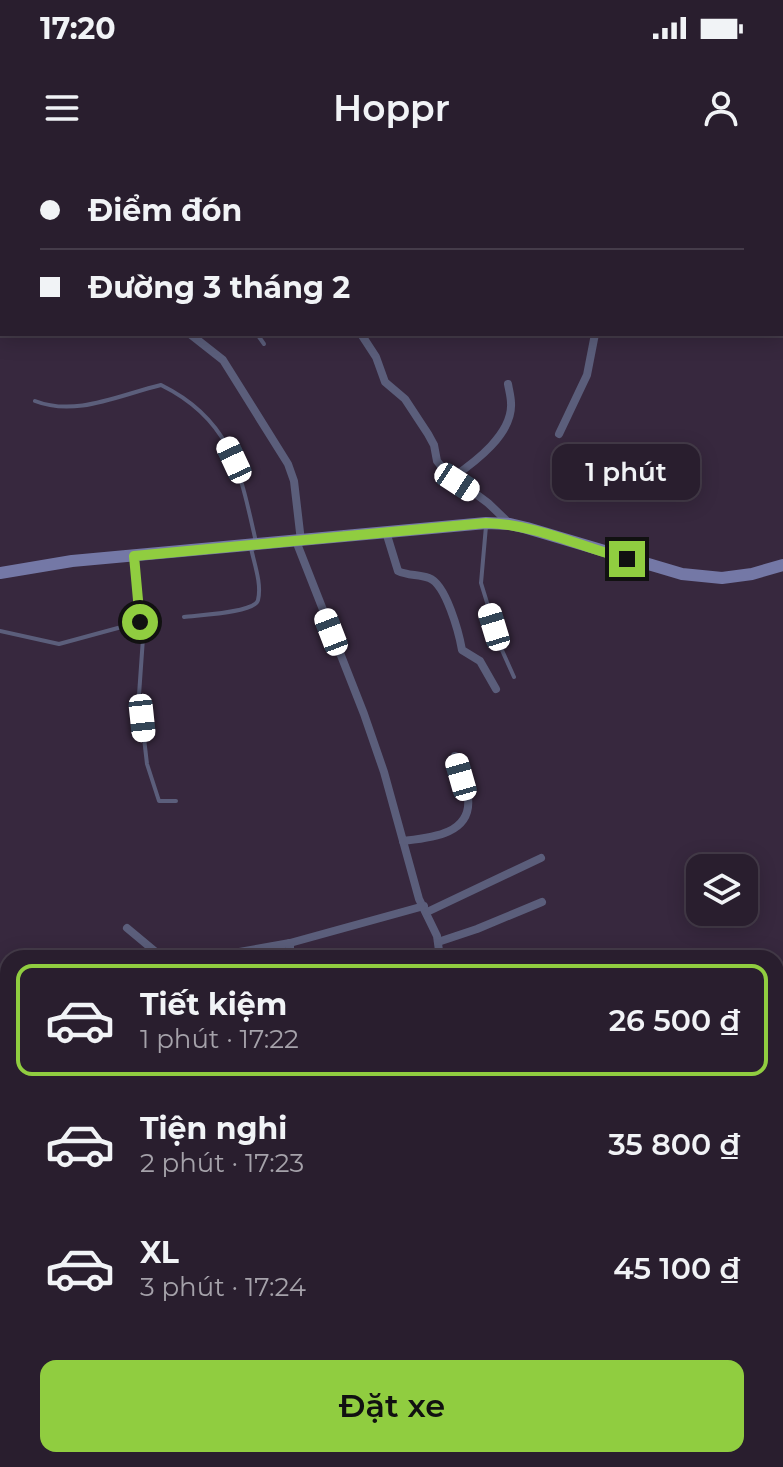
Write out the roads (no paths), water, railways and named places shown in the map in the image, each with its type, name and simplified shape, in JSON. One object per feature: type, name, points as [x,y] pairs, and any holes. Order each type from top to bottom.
[{"type":"main road","points":[[0,573],[72,561],[486,523],[510,524],[682,574],[722,578],[783,565]]},
{"type":"street","points":[[193,336],[223,360],[288,464],[294,481],[304,541],[364,714],[419,899],[439,950]]},
{"type":"street","points":[[362,336],[376,357],[385,382],[399,392],[434,445],[437,461],[452,478],[488,503],[510,524]]},
{"type":"street","points":[[559,434],[587,375],[595,336]]},
{"type":"street","points":[[452,478],[472,464],[502,431],[512,405],[508,384]]},
{"type":"street","points":[[386,532],[398,571],[430,578],[437,584],[454,614],[462,650],[480,661],[496,689]]},
{"type":"street","points":[[403,841],[436,837],[455,830],[460,824],[468,799],[455,756]]},
{"type":"street","points":[[250,950],[425,909],[541,858]]},
{"type":"street","points":[[438,942],[542,902]]},
{"type":"street","points":[[127,928],[153,950]]},
{"type":"street","points":[[290,943],[290,950]]},
{"type":"lane","points":[[258,336],[264,344]]},
{"type":"lane","points":[[35,401],[51,407],[72,409],[161,385],[186,398],[209,418],[225,442],[242,478],[254,545],[258,600],[255,605],[243,610],[184,617]]},
{"type":"lane","points":[[486,523],[481,583],[501,648],[514,677]]},
{"type":"lane","points":[[134,556],[143,656],[139,695],[147,764],[159,801],[176,801]]},
{"type":"lane","points":[[0,631],[59,644],[140,622]]}]
